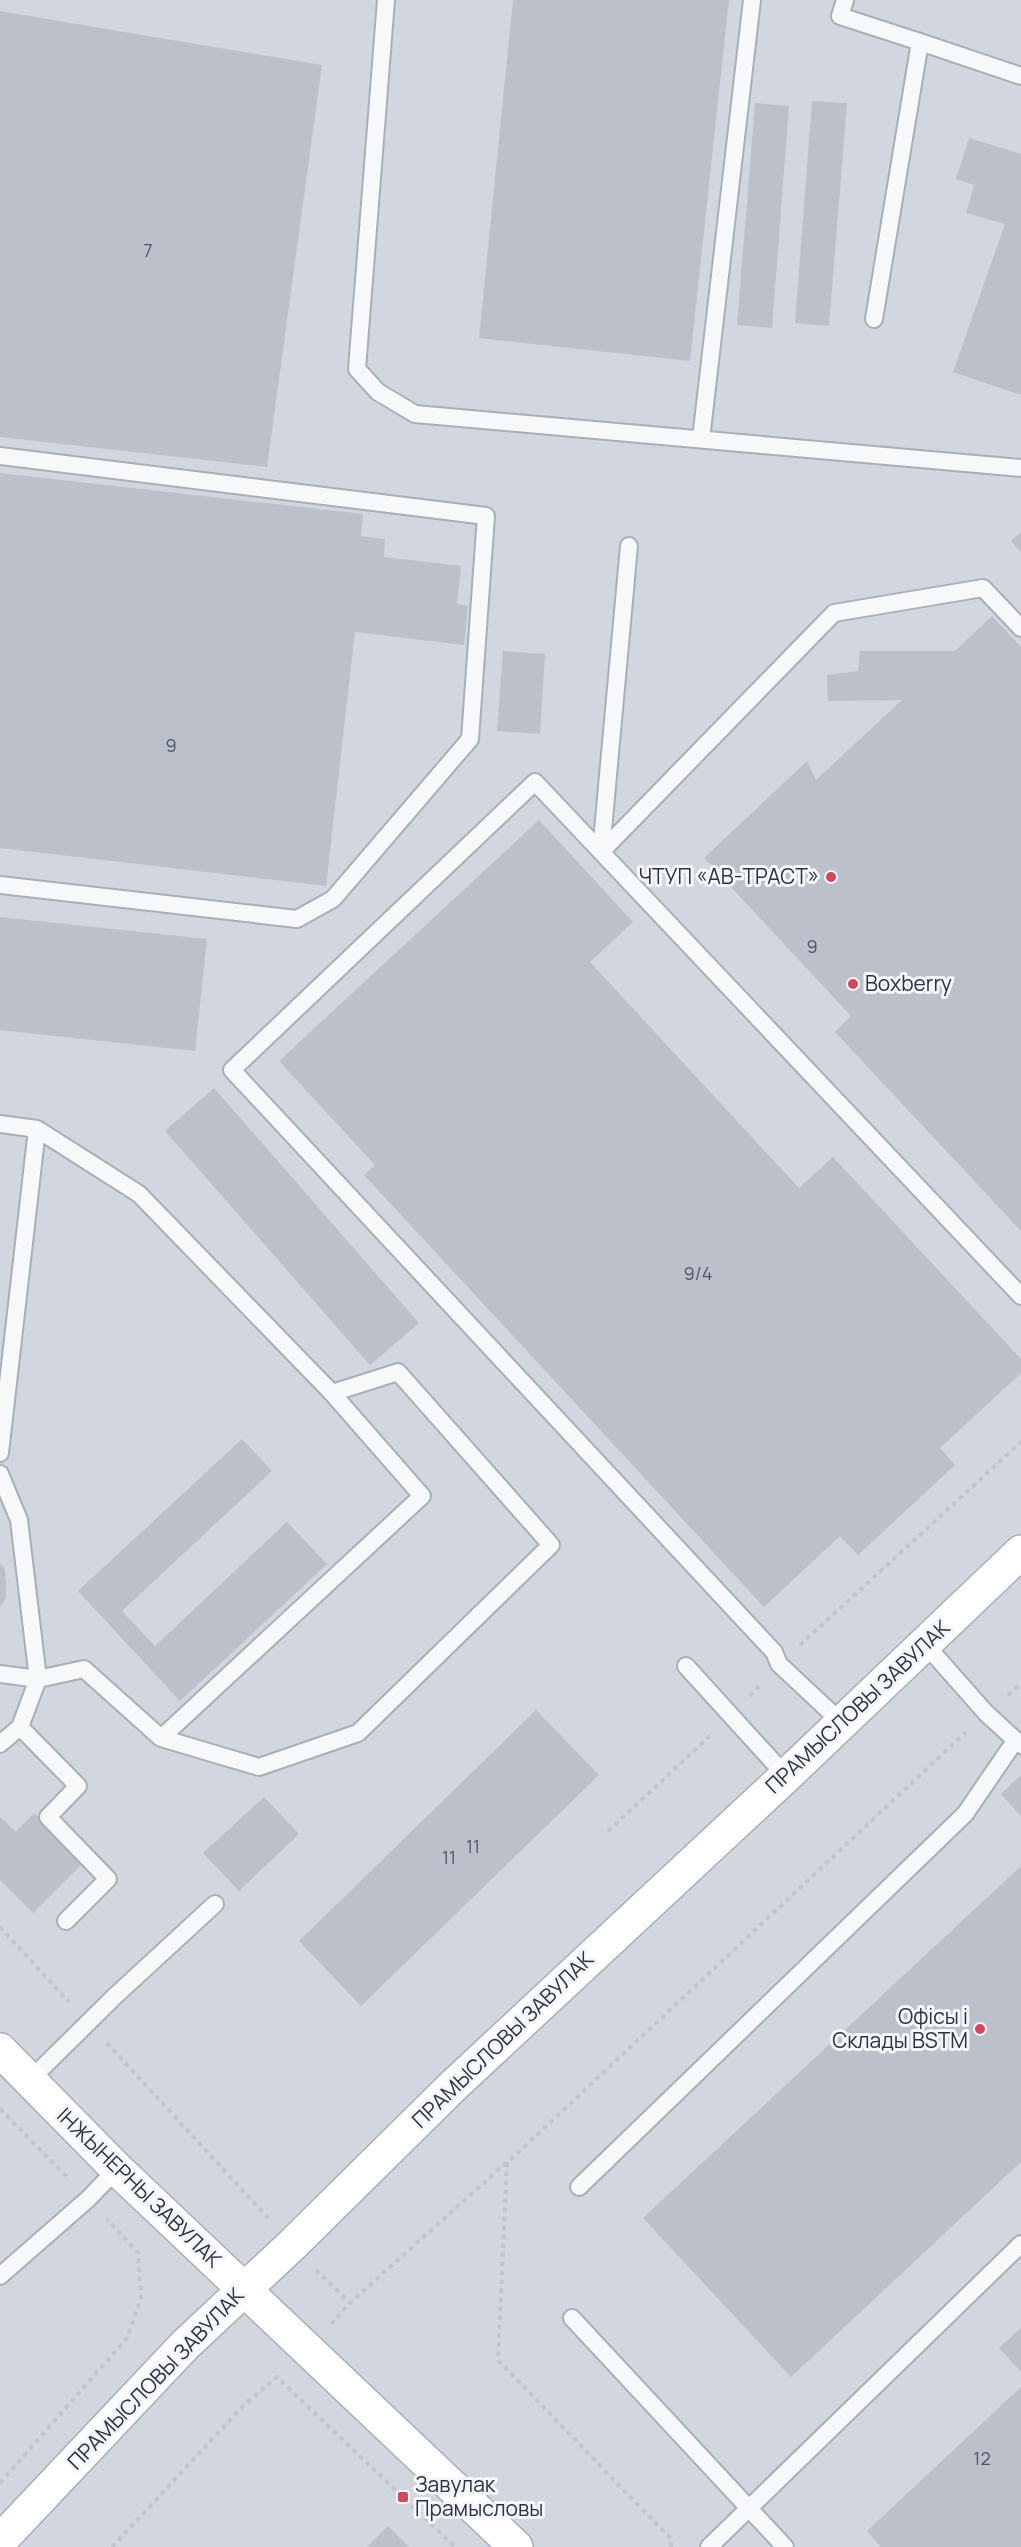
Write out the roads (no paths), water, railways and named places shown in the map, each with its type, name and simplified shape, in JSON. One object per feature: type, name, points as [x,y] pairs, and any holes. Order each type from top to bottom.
[{"type":"street","name":"ПРАМЫСЛОВЫ ЗАВУЛАК","points":[[0,2541],[178,2353],[243,2289],[292,2245],[451,2088],[786,1776],[1021,1552]]},
{"type":"street","name":"ІНЖЫНЕРНЫ ЗАВУЛАК","points":[[0,2050],[117,2169],[516,2547]]},
{"type":"lane","points":[[387,0],[357,369],[378,392],[415,414],[1021,468]]},
{"type":"lane","points":[[701,439],[752,0]]},
{"type":"lane","points":[[845,0],[840,16],[1021,76]]},
{"type":"lane","points":[[874,320],[920,42]]},
{"type":"lane","points":[[0,456],[486,516],[470,739],[333,899],[297,919],[0,885]]},
{"type":"lane","points":[[600,852],[629,546]]},
{"type":"lane","points":[[600,852],[834,613],[983,588],[1021,628]]},
{"type":"lane","points":[[842,1723],[779,1664],[774,1652],[232,1070],[535,782],[1021,1296]]},
{"type":"lane","points":[[0,1124],[37,1129],[139,1194],[332,1393],[422,1496],[161,1738]]},
{"type":"lane","points":[[0,1453],[37,1129]]},
{"type":"lane","points":[[0,1674],[38,1679],[84,1669],[161,1738],[259,1767],[358,1733],[551,1545],[398,1372],[332,1393]]},
{"type":"lane","points":[[0,1474],[18,1520],[38,1679],[20,1727],[0,1744]]},
{"type":"lane","points":[[579,2187],[965,1815],[1018,1743],[986,1713],[925,1644]]},
{"type":"lane","points":[[686,1666],[786,1776]]},
{"type":"lane","points":[[20,1727],[78,1786],[48,1817],[108,1879],[66,1921]]},
{"type":"lane","points":[[30,2080],[114,1997],[215,1904]]},
{"type":"lane","points":[[0,2276],[88,2199],[117,2169]]},
{"type":"lane","points":[[710,2547],[1021,2244]]},
{"type":"lane","points":[[572,2318],[785,2547]]},
{"type":"place","name":"ЧТУП «АВ-ТРАСТ»","points":[[831,877]]},
{"type":"place","name":"Boxberry","points":[[853,984]]},
{"type":"place","name":"Офісы і Склады BSTM","points":[[980,2029]]},
{"type":"place","name":"Завулак Прамысловы","points":[[403,2497]]}]
